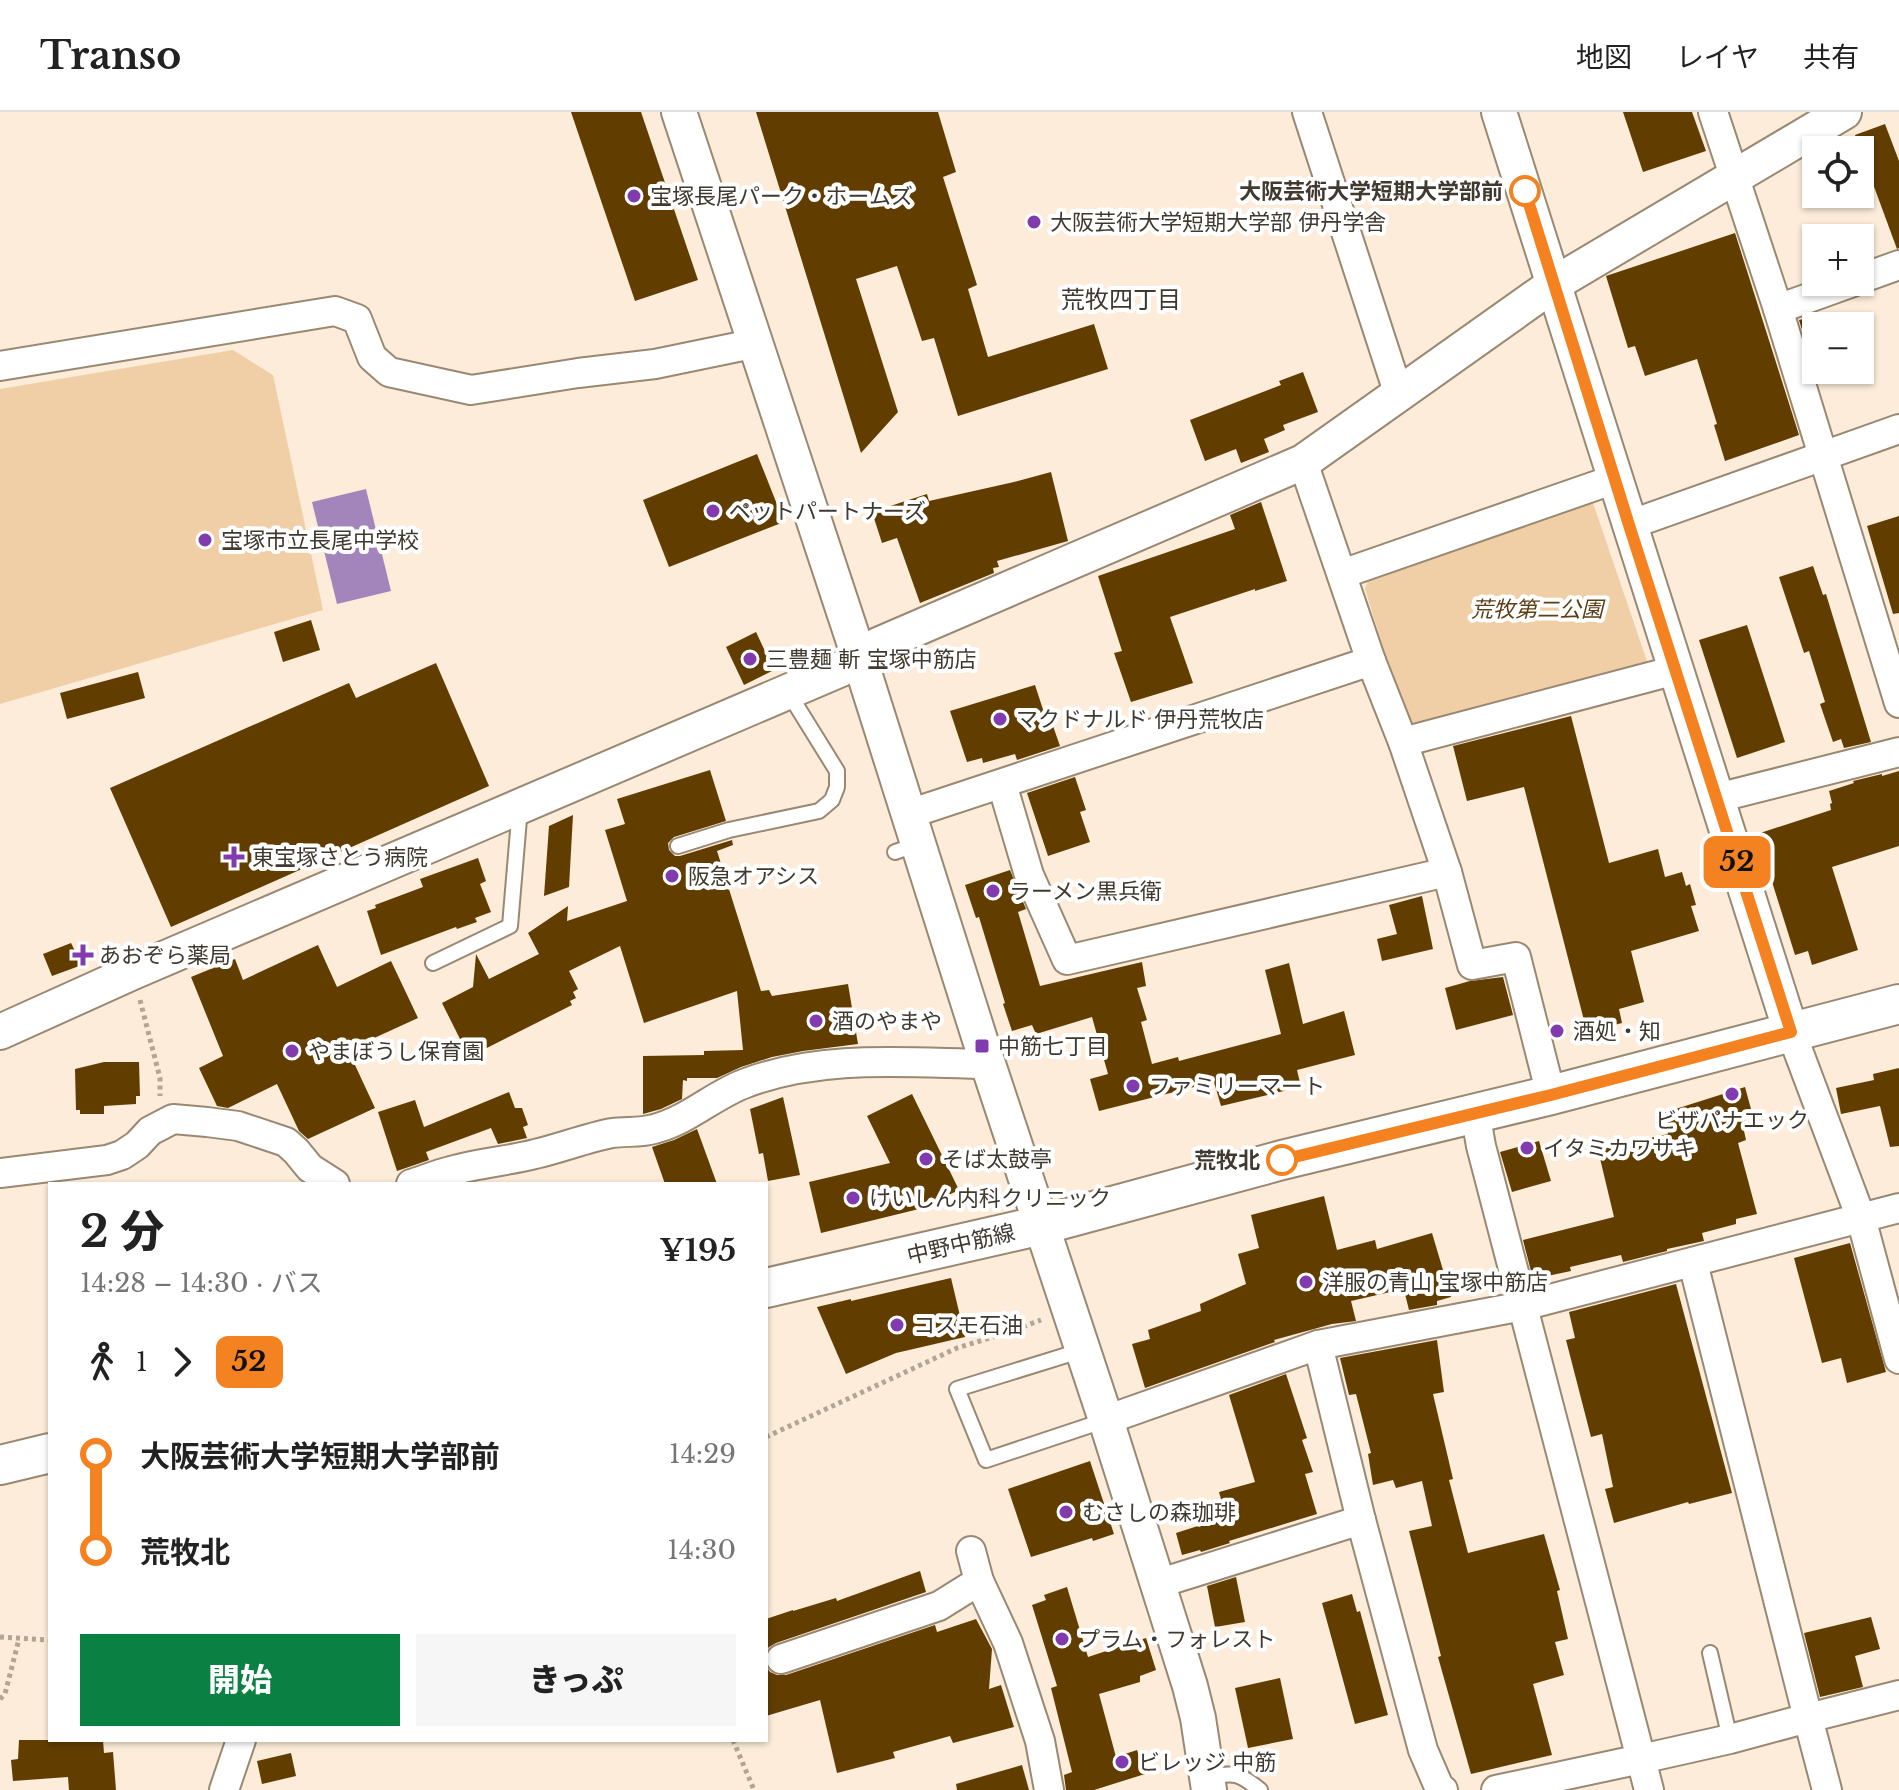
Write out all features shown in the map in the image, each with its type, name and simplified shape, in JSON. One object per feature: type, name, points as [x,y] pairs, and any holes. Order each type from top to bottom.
[{"type":"main road","name":"中野中筋線","points":[[768,1288],[1042,1225],[1282,1160],[1551,1095],[1899,1004]]},
{"type":"main road","points":[[0,1465],[48,1453]]},
{"type":"street","points":[[679,112],[860,660],[929,908],[988,1064],[1042,1225],[1193,1696],[1204,1786]]},
{"type":"street","points":[[1307,112],[1399,395]]},
{"type":"street","points":[[1499,112],[1791,1032],[1861,1218],[1899,1359]]},
{"type":"street","points":[[1713,112],[1778,309],[1899,703]]},
{"type":"street","points":[[0,1032],[133,972],[788,692],[860,660],[878,645],[1303,462],[1554,284],[1844,112]]},
{"type":"street","points":[[1874,274],[1899,265]]},
{"type":"street","points":[[1778,309],[1814,296]]},
{"type":"street","points":[[0,366],[335,311],[357,319],[372,357],[389,372],[471,390],[655,364],[757,343]]},
{"type":"street","points":[[1629,525],[1899,429]]},
{"type":"street","points":[[1303,462],[1447,872],[1472,965],[1516,957],[1551,1095]]},
{"type":"street","points":[[1342,574],[1615,479]]},
{"type":"street","points":[[907,837],[1002,784],[1371,661]]},
{"type":"street","points":[[1403,742],[1676,670]]},
{"type":"street","points":[[1717,798],[1899,752]]},
{"type":"street","points":[[1002,784],[1029,875],[1067,960],[1447,872]]},
{"type":"street","points":[[417,1182],[453,1170],[516,1159],[596,1137],[651,1131],[691,1115],[722,1093],[802,1068],[830,1063],[988,1064]]},
{"type":"street","points":[[1475,1112],[1481,1146],[1649,1790]]},
{"type":"street","points":[[0,1173],[107,1160],[122,1155],[150,1131],[173,1119],[238,1126],[286,1142],[310,1168],[332,1182]]},
{"type":"street","points":[[1106,1420],[1318,1345],[1523,1306],[1899,1208]]},
{"type":"street","points":[[1693,1263],[1827,1790]]},
{"type":"street","points":[[1318,1345],[1423,1750],[1443,1790]]},
{"type":"street","points":[[1157,1584],[1361,1520]]},
{"type":"street","points":[[971,1551],[979,1581],[1008,1643],[1004,1667],[1040,1741],[1039,1776]]},
{"type":"street","points":[[799,1661],[859,1623],[939,1606],[979,1581]]},
{"type":"street","points":[[1496,1790],[1730,1739],[1899,1695]]},
{"type":"street","points":[[224,1790],[240,1742]]},
{"type":"lane","points":[[678,846],[729,830],[819,811],[832,800],[837,787],[837,771],[788,692]]},
{"type":"lane","points":[[433,963],[510,926],[520,806]]},
{"type":"lane","points":[[1083,1350],[957,1389],[986,1460],[1106,1420]]},
{"type":"lane","points":[[1710,1653],[1730,1739]]},
{"type":"lane","points":[[1204,1786],[1225,1774],[1242,1776],[1260,1790]]},
{"type":"path","points":[[133,972],[160,1078],[160,1103],[150,1131]]},
{"type":"path","points":[[768,1436],[957,1348],[1053,1315]]},
{"type":"path","points":[[0,1637],[48,1640]]},
{"type":"path","points":[[0,1699],[5,1694],[19,1639]]},
{"type":"path","points":[[734,1742],[754,1790]]},
{"type":"green space","name":"宝塚市立長尾中学校","points":[[233,350],[273,375],[323,610],[0,704],[0,389]]},
{"type":"green space","name":"荒牧第二公園","points":[[1592,500],[1649,667],[1415,729],[1406,722],[1365,589],[1369,577]]},
{"type":"shaded area","points":[[366,489],[391,591],[337,604],[312,502]]},
{"type":"building","name":"宝塚長尾パーク・ホームズ","points":[[571,112],[641,112],[698,280],[635,301]]},
{"type":"building","points":[[756,112],[938,112],[956,172],[943,177],[977,285],[968,289],[988,357],[1094,324],[1108,369],[958,416],[934,338],[922,341],[897,266],[856,279],[898,412],[861,453]]},
{"type":"building","points":[[1623,112],[1692,112],[1706,151],[1643,172]]},
{"type":"building","points":[[1885,124],[1899,161],[1897,249],[1874,187],[1874,136],[1855,135]]},
{"type":"building","points":[[1735,233],[1799,435],[1725,461],[1697,359],[1645,376],[1635,346],[1628,348],[1606,276]]},
{"type":"building","points":[[1303,372],[1318,412],[1283,425],[1285,430],[1264,439],[1269,452],[1241,463],[1236,449],[1205,461],[1190,420],[1281,385],[1279,381]]},
{"type":"building","name":"ペットパートナーズ","points":[[757,454],[784,522],[669,567],[643,500]]},
{"type":"building","points":[[1051,472],[1068,541],[997,561],[999,567],[993,568],[994,573],[920,603],[897,538],[882,543],[872,512],[927,494],[929,501]]},
{"type":"building","points":[[1261,502],[1287,581],[1170,617],[1193,683],[1131,702],[1114,653],[1122,651],[1098,576],[1235,529],[1230,515]]},
{"type":"building","points":[[1899,516],[1899,613],[1893,614],[1867,526]]},
{"type":"building","points":[[1813,566],[1823,595],[1826,594],[1871,742],[1844,748],[1841,739],[1833,742],[1820,704],[1825,702],[1809,651],[1804,653],[1779,577]]},
{"type":"building","points":[[311,620],[320,650],[283,662],[274,632]]},
{"type":"building","points":[[1747,625],[1785,742],[1737,758],[1699,640]]},
{"type":"building","name":"三豊麺 斬 宝塚中筋店","points":[[756,632],[774,670],[744,685],[726,647]]},
{"type":"building","name":"東宝塚さとう病院","points":[[436,663],[489,786],[171,927],[110,788],[349,683],[356,698]]},
{"type":"building","points":[[138,672],[145,698],[67,719],[60,693]]},
{"type":"building","name":"マクドナルド 伊丹荒牧店","points":[[1035,685],[1049,728],[1053,726],[1060,746],[1017,760],[1015,754],[983,763],[982,758],[967,762],[950,711]]},
{"type":"building","points":[[1571,716],[1609,863],[1658,849],[1665,877],[1682,872],[1686,886],[1690,884],[1696,905],[1691,906],[1699,931],[1631,951],[1644,1002],[1619,1009],[1622,1023],[1587,1032],[1524,787],[1467,801],[1453,746]]},
{"type":"building","points":[[710,770],[726,821],[674,837],[668,843],[669,850],[680,856],[732,840],[733,845],[717,851],[761,991],[769,990],[772,996],[848,984],[858,1044],[772,1057],[717,1078],[687,1078],[687,1081],[683,1080],[682,1099],[643,1114],[643,1056],[704,1055],[704,1051],[743,1050],[737,991],[644,1023],[620,946],[569,971],[578,989],[573,992],[576,998],[570,1001],[572,1005],[469,1057],[442,1003],[473,987],[476,954],[489,979],[539,954],[528,933],[568,906],[567,921],[627,901],[605,830],[625,824],[617,799]]},
{"type":"building","points":[[1899,771],[1899,846],[1832,867],[1858,950],[1812,965],[1808,951],[1795,955],[1757,834],[1831,810],[1829,791],[1853,781]]},
{"type":"building","points":[[1075,777],[1086,810],[1080,812],[1090,842],[1048,856],[1027,793]]},
{"type":"building","points":[[573,815],[569,887],[544,896],[549,826]]},
{"type":"building","points":[[478,858],[486,881],[480,884],[491,912],[475,918],[477,922],[381,955],[367,911],[423,887],[420,879]]},
{"type":"building","points":[[1010,870],[1026,909],[1018,912],[1040,986],[1142,962],[1146,986],[1137,988],[1147,1020],[1141,1022],[1152,1064],[1178,1057],[1179,1061],[1281,1034],[1265,970],[1289,963],[1303,1024],[1344,1011],[1355,1055],[1297,1070],[1301,1087],[1221,1106],[1214,1082],[1099,1111],[1090,1079],[1108,1074],[1092,1017],[1036,1034],[1032,1025],[1012,1031],[979,917],[976,918],[965,885]]},
{"type":"building","points":[[1422,896],[1433,949],[1382,961],[1377,939],[1397,934],[1389,905]]},
{"type":"building","points":[[71,943],[82,965],[52,976],[43,954]]},
{"type":"building","name":"やまぼうし保育園","points":[[318,945],[337,987],[391,961],[418,1018],[348,1050],[375,1108],[308,1139],[299,1131],[277,1084],[228,1108],[217,1106],[199,1068],[223,1056],[191,977],[235,959],[243,980]]},
{"type":"building","points":[[1503,977],[1513,1015],[1456,1030],[1445,988]]},
{"type":"building","points":[[104,1062],[139,1062],[140,1096],[136,1096],[136,1104],[104,1106],[104,1114],[80,1114],[80,1110],[76,1110],[75,1069]]},
{"type":"building","points":[[1899,1068],[1899,1146],[1890,1147],[1880,1106],[1841,1114],[1836,1088],[1874,1080],[1873,1074]]},
{"type":"building","points":[[1745,1087],[1751,1109],[1742,1111],[1746,1140],[1738,1143],[1757,1214],[1736,1219],[1736,1224],[1702,1233],[1704,1241],[1623,1262],[1621,1255],[1533,1279],[1523,1240],[1614,1217],[1598,1150],[1668,1134],[1663,1113]]},
{"type":"building","points":[[509,1092],[515,1108],[522,1108],[528,1125],[523,1127],[527,1138],[498,1144],[491,1128],[426,1152],[429,1160],[397,1171],[378,1112],[415,1100],[424,1127]]},
{"type":"building","points":[[912,1094],[959,1190],[919,1209],[821,1233],[809,1182],[890,1163],[867,1116]]},
{"type":"building","points":[[783,1097],[800,1175],[768,1181],[750,1109]]},
{"type":"building","points":[[697,1129],[716,1182],[664,1182],[652,1147]]},
{"type":"building","points":[[1539,1141],[1551,1181],[1512,1192],[1500,1152]]},
{"type":"building","points":[[1324,1196],[1337,1250],[1375,1240],[1377,1249],[1432,1233],[1451,1297],[1437,1301],[1437,1305],[1409,1310],[1405,1294],[1399,1290],[1351,1301],[1356,1321],[1332,1324],[1274,1340],[1145,1388],[1132,1344],[1150,1339],[1148,1330],[1201,1311],[1200,1304],[1246,1284],[1238,1254],[1259,1248],[1251,1215]]},
{"type":"building","points":[[1850,1243],[1886,1372],[1847,1383],[1841,1358],[1822,1363],[1794,1258]]},
{"type":"building","points":[[951,1278],[965,1337],[896,1353],[846,1374],[817,1307]]},
{"type":"building","points":[[1676,1284],[1732,1493],[1614,1523],[1605,1489],[1613,1487],[1602,1434],[1591,1437],[1566,1340],[1575,1338],[1569,1312]]},
{"type":"building","points":[[1437,1340],[1444,1392],[1433,1394],[1453,1479],[1449,1480],[1468,1553],[1544,1534],[1560,1590],[1557,1591],[1568,1639],[1555,1642],[1564,1675],[1533,1684],[1552,1755],[1471,1774],[1438,1657],[1441,1656],[1409,1531],[1432,1526],[1422,1481],[1396,1488],[1393,1480],[1373,1485],[1368,1454],[1371,1453],[1356,1394],[1349,1395],[1340,1358]]},
{"type":"building","points":[[1286,1374],[1307,1438],[1302,1440],[1313,1472],[1305,1474],[1317,1514],[1201,1552],[1182,1555],[1176,1533],[1226,1517],[1219,1492],[1255,1482],[1229,1395]]},
{"type":"building","name":"むさしの森珈琲","points":[[1090,1461],[1114,1534],[1031,1557],[1008,1489]]},
{"type":"building","points":[[920,1571],[926,1592],[776,1643],[768,1649],[768,1618],[836,1598],[837,1601]]},
{"type":"building","points":[[1236,1577],[1245,1622],[1215,1627],[1207,1586]]},
{"type":"building","points":[[1067,1587],[1088,1657],[1146,1638],[1156,1670],[1140,1676],[1140,1682],[1099,1694],[1116,1757],[1137,1750],[1145,1774],[1094,1790],[1066,1790],[1064,1775],[1072,1772],[1051,1688],[1057,1686],[1032,1605],[1046,1600],[1044,1595]]},
{"type":"building","points":[[1352,1594],[1357,1612],[1360,1611],[1388,1715],[1355,1724],[1322,1603]]},
{"type":"building","points":[[1871,1617],[1880,1649],[1855,1656],[1863,1687],[1820,1697],[1804,1633]]},
{"type":"building","points":[[976,1619],[992,1649],[989,1689],[1001,1685],[1014,1727],[953,1743],[950,1736],[893,1752],[895,1758],[837,1773],[820,1700],[768,1715],[768,1669],[777,1675],[786,1675],[935,1625],[937,1632]]},
{"type":"building","points":[[1280,1678],[1293,1739],[1248,1748],[1235,1688]]},
{"type":"building","points":[[19,1740],[103,1742],[104,1753],[113,1752],[116,1790],[69,1790],[68,1777],[13,1781],[11,1760],[18,1759]]},
{"type":"building","points":[[291,1753],[296,1776],[262,1784],[257,1761]]},
{"type":"building","points":[[1022,1765],[1029,1790],[957,1790],[956,1784]]},
{"type":"bus line","name":"52","points":[[1282,1160],[1551,1095],[1791,1032],[1525,191]]},
{"type":"place","name":"大阪芸術大学短期大学部前","points":[[1525,191]]},
{"type":"place","name":"宝塚長尾パーク・ホームズ","points":[[634,196]]},
{"type":"place","name":"大阪芸術大学短期大学部 伊丹学舎","points":[[1034,222]]},
{"type":"place","name":"ペットパートナーズ","points":[[713,511]]},
{"type":"place","name":"宝塚市立長尾中学校","points":[[205,540]]},
{"type":"place","name":"三豊麺 斬 宝塚中筋店","points":[[750,659]]},
{"type":"place","name":"マクドナルド 伊丹荒牧店","points":[[1000,719]]},
{"type":"place","name":"東宝塚さとう病院","points":[[234,857]]},
{"type":"place","name":"阪急オアシス","points":[[672,876]]},
{"type":"place","name":"ラーメン黒兵衛","points":[[993,891]]},
{"type":"place","name":"あおぞら薬局","points":[[83,955]]},
{"type":"place","name":"酒のやまや","points":[[816,1021]]},
{"type":"place","name":"酒処・知","points":[[1557,1031]]},
{"type":"place","name":"中筋七丁目","points":[[982,1046]]},
{"type":"place","name":"やまぼうし保育園","points":[[292,1051]]},
{"type":"place","name":"ファミリーマート","points":[[1133,1086]]},
{"type":"place","name":"ビザパナエック","points":[[1732,1094]]},
{"type":"place","name":"イタミカワサキ","points":[[1527,1148]]},
{"type":"place","name":"そば太鼓亭","points":[[926,1159]]},
{"type":"place","name":"荒牧北","points":[[1282,1160]]},
{"type":"place","name":"けいしん内科クリニック","points":[[853,1198]]},
{"type":"place","name":"洋服の青山 宝塚中筋店","points":[[1306,1282]]},
{"type":"place","name":"コスモ石油","points":[[897,1325]]},
{"type":"place","name":"むさしの森珈琲","points":[[1066,1512]]},
{"type":"place","name":"プラム・フォレスト","points":[[1062,1639]]},
{"type":"place","name":"ビレッジ 中筋","points":[[1122,1762]]},
{"type":"district","name":"荒牧四丁目","points":[[1121,299]]}]
